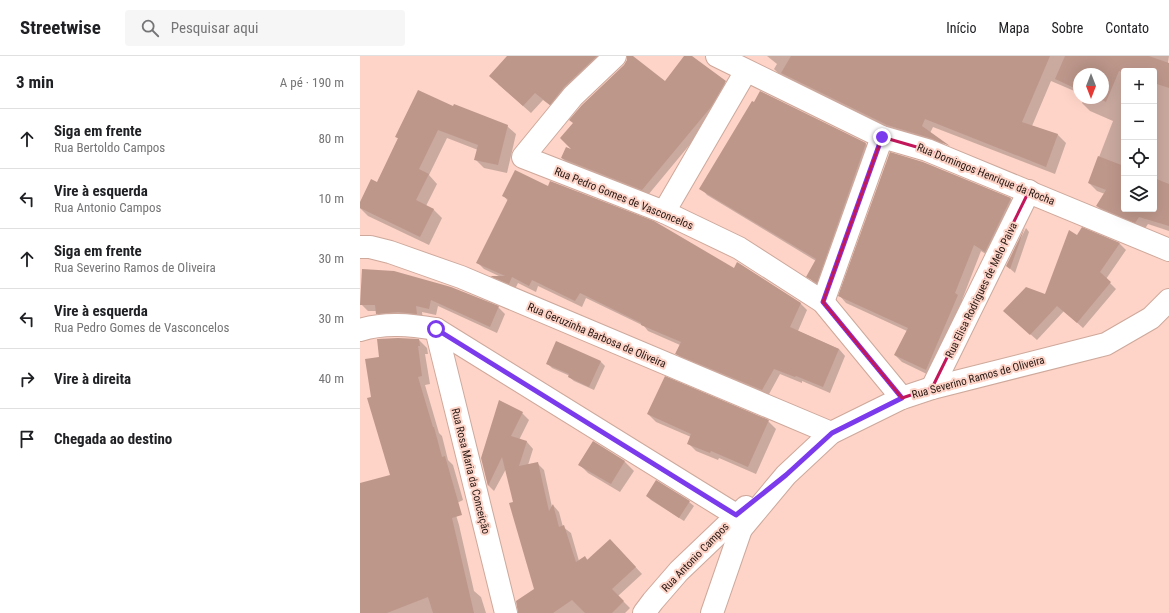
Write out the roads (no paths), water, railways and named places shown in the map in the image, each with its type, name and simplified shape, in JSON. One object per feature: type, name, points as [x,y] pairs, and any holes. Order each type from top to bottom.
[{"type":"street","name":"Rua Pedro Gomes de Vasconcelos","points":[[615,56],[573,96],[523,157],[664,212],[739,248],[823,302],[902,398]]},
{"type":"street","name":"Rua Domingos Henrique da Rocha","points":[[717,56],[882,137],[927,150],[1169,250]]},
{"type":"street","points":[[664,212],[746,71]]},
{"type":"street","points":[[823,302],[882,137]]},
{"type":"street","name":"Rua Elisa Rodrigues de Melo Paiva","points":[[932,388],[1029,191]]},
{"type":"street","name":"Rua Geruzinha Barbosa de Oliveira","points":[[360,247],[370,247],[390,252],[461,277],[832,433]]},
{"type":"street","name":"Rua Severino Ramos de Oliveira","points":[[712,613],[739,522],[786,475],[832,433],[902,398],[932,388],[1106,344],[1151,318],[1169,300]]},
{"type":"street","points":[[360,330],[374,326],[406,325],[436,329],[739,522]]},
{"type":"street","name":"Rua Rosa Maria da Conceição","points":[[436,329],[506,613]]},
{"type":"street","name":"Rua Antonio Campos","points":[[644,613],[678,571],[739,522]]}]
